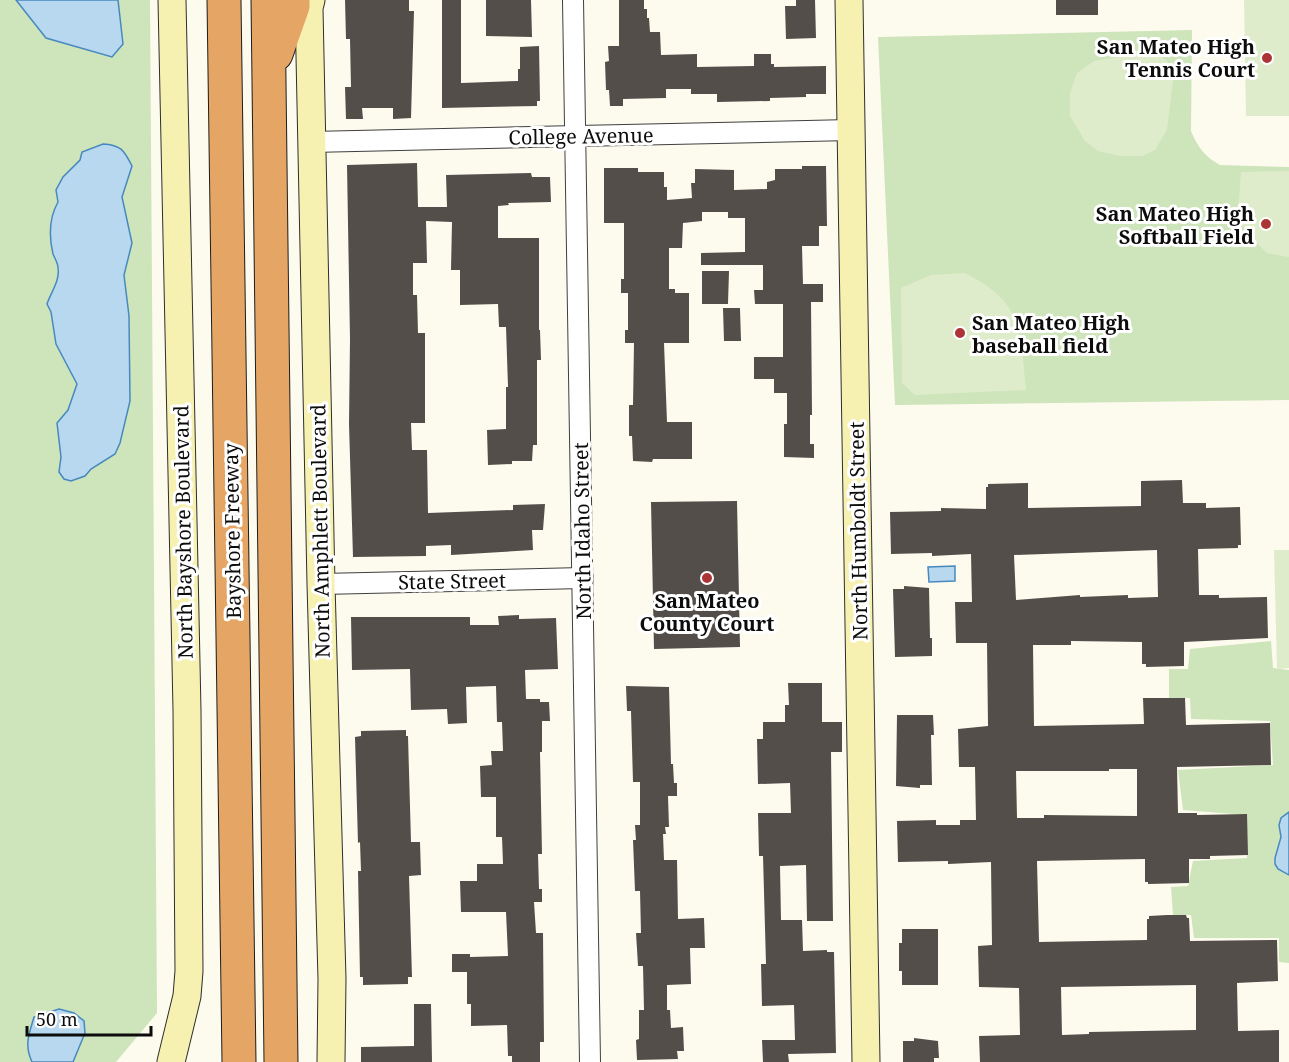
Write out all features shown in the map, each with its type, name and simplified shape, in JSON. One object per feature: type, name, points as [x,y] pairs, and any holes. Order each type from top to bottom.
[{"type":"highway","name":"Bayshore Freeway","points":[[224,0],[239,1062]]},
{"type":"highway","points":[[268,0],[281,1062]]},
{"type":"highway","points":[[269,72],[293,6],[293,0]]},
{"type":"highway","points":[[222,1062],[236,796]]},
{"type":"street","name":"North Bayshore Boulevard","points":[[171,1062],[187,996],[189,970],[187,710],[172,0]]},
{"type":"street","name":"North Amphlett Boulevard","points":[[310,0],[311,142],[332,979],[331,1062]]},
{"type":"street","name":"North Idaho Street","points":[[573,0],[590,1062]]},
{"type":"street","name":"North Humboldt Street","points":[[849,0],[866,1062]]},
{"type":"street","name":"College Avenue","points":[[311,142],[851,130]]},
{"type":"street","name":"State Street","points":[[321,584],[583,578]]},
{"type":"green space","points":[[0,0],[150,0],[157,1013],[116,1062],[0,1062]]},
{"type":"green space","name":"San Mateo High Tennis Court","points":[[1244,0],[1289,0],[1289,116],[1246,116]]},
{"type":"green space","points":[[1192,30],[1191,131],[1199,146],[1206,155],[1220,165],[1289,167],[1289,400],[895,405],[878,37]]},
{"type":"green space","points":[[1146,53],[1159,55],[1167,61],[1171,68],[1173,80],[1167,130],[1155,150],[1142,156],[1120,156],[1098,151],[1085,141],[1070,116],[1070,93],[1077,73],[1094,61]]},
{"type":"green space","name":"San Mateo High Softball Field","points":[[1289,171],[1288,257],[1267,253],[1246,233],[1238,214],[1241,172]]},
{"type":"green space","name":"San Mateo High baseball field","points":[[965,273],[984,284],[1009,307],[1020,335],[1026,390],[915,395],[902,383],[901,288],[931,275]]},
{"type":"green space","points":[[1274,550],[1289,550],[1289,668],[1277,669]]},
{"type":"green space","points":[[1271,641],[1273,668],[1289,670],[1289,963],[1279,962],[1279,938],[1194,938],[1191,915],[1173,915],[1171,887],[1188,886],[1193,861],[1247,858],[1247,815],[1183,810],[1178,770],[1273,765],[1270,721],[1191,719],[1190,698],[1169,698],[1169,669],[1188,669],[1190,649]]},
{"type":"water","points":[[16,0],[118,0],[123,44],[112,57],[46,38]]},
{"type":"water","points":[[103,144],[121,149],[132,166],[122,197],[132,243],[124,275],[129,316],[130,401],[120,443],[115,454],[91,469],[85,476],[71,481],[64,479],[59,472],[61,457],[57,423],[68,410],[77,384],[56,344],[51,312],[47,304],[58,273],[58,264],[53,254],[50,234],[53,214],[58,202],[56,190],[63,177],[80,160],[82,152]]},
{"type":"water","points":[[955,566],[955,581],[929,582],[928,567]]},
{"type":"water","points":[[1289,812],[1289,875],[1278,869],[1275,858],[1281,837],[1279,825],[1281,818]]},
{"type":"water","points":[[59,1009],[74,1013],[84,1021],[85,1033],[73,1062],[32,1062],[28,1045],[34,1017]]},
{"type":"building","points":[[345,0],[409,0],[409,11],[414,11],[411,118],[393,119],[393,108],[362,108],[363,119],[346,119],[345,87],[351,87],[350,39],[346,39]]},
{"type":"building","points":[[442,0],[461,0],[461,83],[518,81],[520,47],[539,46],[540,101],[537,101],[537,106],[442,108]]},
{"type":"building","points":[[486,0],[531,0],[532,37],[486,36]]},
{"type":"building","points":[[619,0],[644,0],[650,32],[660,32],[661,55],[697,54],[697,67],[754,66],[754,54],[771,54],[771,64],[774,64],[774,67],[826,66],[826,94],[770,98],[770,101],[717,102],[717,94],[691,94],[691,89],[666,89],[666,98],[623,99],[623,106],[610,106],[609,90],[606,90],[605,62],[609,61],[608,46],[619,46]]},
{"type":"building","points":[[796,0],[815,0],[816,38],[786,39],[785,6],[796,6]]},
{"type":"building","points":[[1056,0],[1098,0],[1098,15],[1056,15]]},
{"type":"building","points":[[417,163],[418,207],[447,207],[446,175],[531,173],[532,177],[550,177],[551,202],[508,203],[509,205],[498,206],[498,238],[539,238],[541,360],[537,360],[537,445],[533,445],[532,461],[512,461],[512,464],[488,465],[487,430],[506,429],[506,387],[508,387],[506,327],[499,327],[498,304],[460,305],[460,270],[451,270],[452,222],[426,221],[427,263],[413,263],[413,295],[417,295],[418,333],[425,333],[425,423],[411,423],[412,450],[427,450],[428,513],[513,510],[513,505],[545,504],[543,530],[532,530],[533,550],[451,555],[451,545],[426,546],[426,556],[353,557],[349,424],[347,165]]},
{"type":"building","points":[[802,166],[826,166],[827,226],[819,226],[819,246],[802,246],[803,284],[823,284],[823,302],[811,302],[810,444],[814,444],[814,458],[784,457],[787,393],[774,393],[774,379],[754,379],[754,357],[783,357],[783,304],[755,304],[754,290],[763,290],[763,265],[701,265],[701,253],[745,252],[745,218],[728,218],[728,212],[702,212],[702,221],[683,223],[682,248],[669,248],[669,289],[675,289],[675,293],[689,293],[689,343],[664,343],[667,422],[692,422],[692,459],[633,461],[632,436],[629,436],[629,405],[633,405],[634,343],[625,343],[625,330],[628,330],[628,293],[621,293],[621,279],[624,279],[624,223],[604,223],[604,168],[638,168],[638,172],[664,172],[667,200],[692,198],[691,183],[695,183],[695,169],[734,170],[734,190],[767,189],[767,182],[775,180],[775,169],[802,169]]},
{"type":"building","points":[[702,271],[729,271],[728,304],[702,304]]},
{"type":"building","points":[[723,308],[740,308],[741,341],[724,341]]},
{"type":"building","points":[[1182,480],[1183,503],[1206,503],[1206,508],[1240,507],[1241,545],[1238,545],[1238,548],[1198,549],[1199,595],[1219,595],[1219,598],[1267,597],[1268,638],[1184,642],[1184,666],[1146,667],[1146,664],[1142,664],[1142,642],[1071,641],[1071,645],[1033,645],[1034,726],[1144,724],[1143,698],[1185,698],[1186,725],[1270,723],[1271,765],[1177,767],[1178,813],[1247,814],[1248,855],[1189,859],[1189,883],[1148,884],[1145,882],[1145,859],[1037,861],[1039,942],[1147,940],[1149,916],[1167,915],[1186,915],[1189,918],[1190,941],[1277,940],[1278,981],[1237,983],[1238,1031],[1279,1030],[1279,1062],[980,1062],[979,1036],[1020,1035],[1019,988],[979,987],[978,946],[992,945],[991,862],[948,864],[948,861],[898,862],[897,821],[936,820],[936,825],[960,825],[960,820],[976,820],[975,767],[959,767],[958,729],[988,726],[987,643],[956,643],[955,602],[972,602],[971,554],[932,556],[932,553],[891,554],[890,512],[941,511],[941,508],[986,509],[988,484],[1028,483],[1028,508],[1141,506],[1141,481]],"holes":[[[1157,550],[1158,597],[1128,598],[1128,595],[1080,597],[1080,595],[1016,600],[1014,555]],[[1109,769],[1137,769],[1137,816],[1044,815],[1044,818],[1017,818],[1016,771],[1109,771]],[[1196,985],[1196,1030],[1089,1032],[1089,1034],[1062,1035],[1061,987]]]},
{"type":"building","points":[[737,501],[740,647],[654,649],[651,502]]},
{"type":"building","points":[[904,586],[929,588],[932,656],[895,657],[893,589],[904,589]]},
{"type":"building","points":[[519,615],[519,619],[556,618],[558,669],[525,670],[526,699],[540,699],[540,702],[549,702],[550,721],[542,721],[542,752],[540,752],[542,854],[538,854],[539,889],[542,889],[542,902],[534,902],[536,933],[543,933],[544,1042],[540,1042],[540,1062],[512,1062],[512,1056],[508,1056],[507,1025],[471,1026],[471,1004],[467,1004],[467,972],[452,972],[452,954],[470,954],[470,957],[508,956],[506,912],[461,912],[460,881],[477,881],[477,864],[503,864],[502,837],[496,837],[496,797],[481,797],[480,766],[492,765],[491,751],[503,751],[502,722],[497,722],[496,686],[466,687],[467,723],[448,724],[447,709],[411,710],[410,669],[352,670],[351,617],[470,617],[470,625],[499,625],[498,616]]},
{"type":"building","points":[[788,683],[822,683],[822,722],[842,722],[842,752],[831,752],[833,921],[807,921],[806,865],[780,866],[781,920],[802,920],[803,951],[834,952],[836,1053],[788,1054],[789,1062],[763,1062],[762,1040],[795,1040],[794,1005],[762,1006],[761,964],[766,964],[763,856],[759,856],[758,813],[791,813],[790,783],[758,784],[757,739],[763,739],[763,722],[785,722],[785,705],[789,705]]},
{"type":"building","points":[[626,686],[669,687],[671,764],[673,764],[674,783],[677,783],[677,796],[668,796],[669,827],[665,827],[666,834],[663,834],[664,860],[677,860],[678,919],[704,918],[705,948],[690,948],[691,984],[667,985],[667,1010],[670,1010],[671,1028],[683,1027],[684,1051],[677,1051],[678,1059],[637,1060],[639,1010],[644,1010],[643,966],[638,966],[636,933],[641,933],[640,891],[635,891],[633,840],[636,840],[635,825],[640,825],[640,782],[633,782],[631,711],[627,711]]},
{"type":"building","points":[[897,715],[933,715],[932,785],[920,785],[920,788],[896,786]]},
{"type":"building","points":[[406,730],[411,842],[420,842],[421,875],[409,876],[412,977],[408,977],[408,984],[363,985],[363,977],[360,977],[358,871],[361,871],[355,737],[361,736],[361,731]]},
{"type":"building","points":[[902,929],[938,929],[938,985],[902,985],[902,971],[899,971],[899,943],[902,943]]},
{"type":"building","points":[[414,1004],[431,1004],[432,1062],[361,1062],[361,1047],[414,1046]]},
{"type":"building","points":[[914,1038],[938,1041],[939,1058],[934,1058],[934,1062],[903,1062],[903,1041],[914,1041]]},
{"type":"place","name":"San Mateo High Tennis Court","points":[[1267,58]]},
{"type":"place","name":"San Mateo High Softball Field","points":[[1266,224]]},
{"type":"place","name":"San Mateo High baseball field","points":[[960,333]]},
{"type":"place","name":"San Mateo County Court","points":[[707,578]]}]
